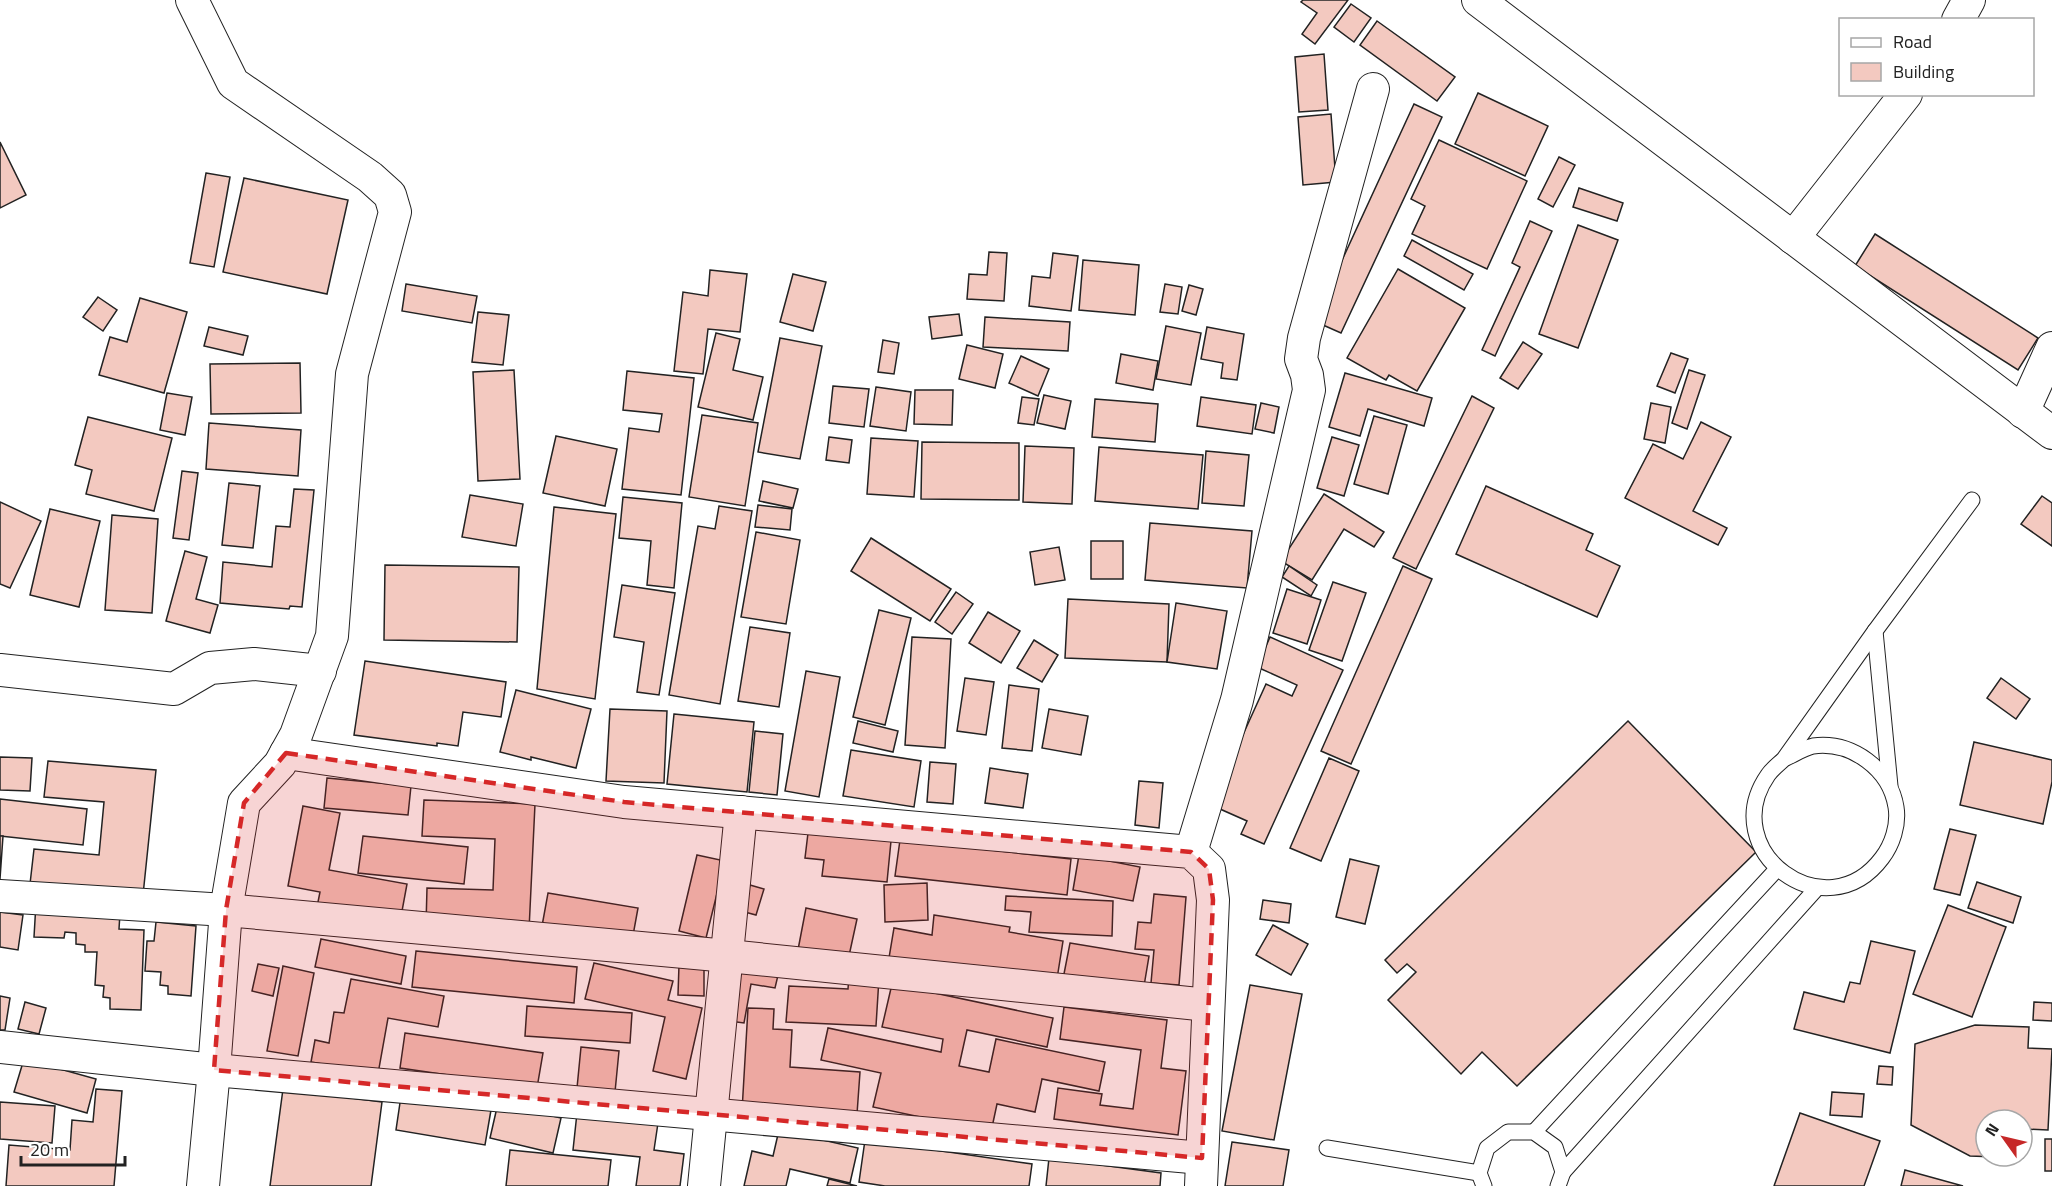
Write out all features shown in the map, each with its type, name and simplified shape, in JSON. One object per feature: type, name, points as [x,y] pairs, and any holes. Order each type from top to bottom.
[{"type":"street","points":[[192,0],[233,83],[370,177],[390,195],[395,212],[352,374],[332,636],[296,735],[280,764],[244,803],[226,910],[203,1186]]},
{"type":"street","points":[[1478,0],[2052,433]]},
{"type":"street","points":[[1959,18],[1969,0]]},
{"type":"street","points":[[1191,852],[1238,700],[1310,390],[1301,360],[1304,338],[1373,89]]},
{"type":"street","points":[[1793,238],[1904,96]]},
{"type":"street","points":[[2023,412],[2052,348]]},
{"type":"street","points":[[0,670],[174,689],[210,668],[254,664],[320,671]]},
{"type":"street","points":[[0,1047],[214,1070],[712,1114],[1202,1172],[1213,900],[1209,869],[1191,852],[624,802],[286,753]]},
{"type":"street","points":[[704,1186],[741,812]]},
{"type":"street","points":[[0,896],[226,910],[728,956],[1208,1005]]},
{"type":"lane","points":[[1875,631],[1891,787],[1896,808],[1895,830],[1888,850],[1875,867],[1858,880],[1838,887],[1817,888],[1795,882],[1777,869],[1764,853],[1756,833],[1754,812],[1759,792],[1769,773],[1784,759],[1875,631],[1972,500]]},
{"type":"lane","points":[[1784,759],[1813,746],[1844,748],[1872,763],[1891,787]]},
{"type":"lane","points":[[1534,1132],[1777,869]]},
{"type":"lane","points":[[1561,1179],[1817,888]]},
{"type":"lane","points":[[1327,1148],[1481,1179],[1487,1148],[1508,1132],[1534,1132],[1555,1147],[1561,1179]]},
{"type":"highlighted area","points":[[286,753],[624,802],[1191,852],[1209,869],[1213,900],[1202,1158],[214,1070],[226,910],[244,803]]},
{"type":"building","points":[[1303,0],[1348,0],[1315,44],[1302,34],[1317,13],[1301,2]]},
{"type":"building","points":[[1351,4],[1371,18],[1354,42],[1334,27]]},
{"type":"building","points":[[1377,21],[1455,77],[1437,101],[1360,45]]},
{"type":"building","points":[[1324,54],[1328,110],[1299,112],[1295,57]]},
{"type":"building","points":[[1478,93],[1548,126],[1525,176],[1455,144]]},
{"type":"building","points":[[1414,104],[1442,117],[1341,333],[1314,321]]},
{"type":"building","points":[[1331,114],[1336,182],[1303,185],[1298,117]]},
{"type":"building","points":[[1439,140],[1527,181],[1487,269],[1412,234],[1425,206],[1411,199]]},
{"type":"building","points":[[0,142],[26,195],[0,208]]},
{"type":"building","points":[[1559,157],[1575,165],[1553,207],[1538,199]]},
{"type":"building","points":[[206,173],[230,177],[214,267],[190,263]]},
{"type":"building","points":[[244,178],[348,200],[327,294],[223,272]]},
{"type":"building","points":[[1579,188],[1623,203],[1617,221],[1573,207]]},
{"type":"building","points":[[1530,221],[1552,231],[1495,356],[1482,350],[1520,267],[1512,263]]},
{"type":"building","points":[[1578,225],[1618,240],[1578,348],[1539,334]]},
{"type":"building","points":[[1875,234],[2038,338],[2018,370],[1855,266]]},
{"type":"building","points":[[1412,240],[1473,274],[1464,290],[1404,256]]},
{"type":"building","points":[[989,252],[1007,253],[1004,301],[967,299],[969,274],[987,275]]},
{"type":"building","points":[[1053,253],[1078,256],[1071,311],[1029,306],[1032,276],[1050,278]]},
{"type":"building","points":[[1083,260],[1139,265],[1135,315],[1079,310]]},
{"type":"building","points":[[1398,269],[1465,308],[1417,391],[1389,375],[1386,380],[1347,358]]},
{"type":"building","points":[[710,270],[747,274],[740,332],[708,329],[703,374],[674,371],[683,292],[708,296]]},
{"type":"building","points":[[793,274],[826,282],[813,331],[780,322]]},
{"type":"building","points":[[406,284],[477,296],[472,323],[402,311]]},
{"type":"building","points":[[1165,284],[1182,287],[1178,314],[1160,312]]},
{"type":"building","points":[[1189,285],[1203,289],[1196,315],[1182,311]]},
{"type":"building","points":[[98,297],[117,310],[103,331],[83,317]]},
{"type":"building","points":[[140,298],[187,312],[164,393],[99,375],[110,337],[127,342]]},
{"type":"building","points":[[478,312],[509,315],[503,365],[472,362]]},
{"type":"building","points":[[959,314],[962,335],[932,339],[929,317]]},
{"type":"building","points":[[985,317],[1070,322],[1068,351],[983,347]]},
{"type":"building","points":[[1166,326],[1201,333],[1191,385],[1156,379]]},
{"type":"building","points":[[209,327],[248,336],[243,355],[204,346]]},
{"type":"building","points":[[1207,327],[1244,334],[1237,380],[1221,378],[1223,363],[1201,359]]},
{"type":"building","points":[[716,333],[740,339],[733,370],[763,377],[753,420],[698,407]]},
{"type":"building","points":[[780,338],[822,346],[800,459],[758,452]]},
{"type":"building","points":[[883,340],[899,343],[894,374],[878,372]]},
{"type":"building","points":[[1523,342],[1542,354],[1518,389],[1500,378]]},
{"type":"building","points":[[967,345],[1003,354],[995,388],[959,379]]},
{"type":"building","points":[[1671,353],[1688,359],[1675,393],[1657,386]]},
{"type":"building","points":[[1121,354],[1158,361],[1153,390],[1116,383]]},
{"type":"building","points":[[1021,356],[1049,369],[1038,396],[1009,383]]},
{"type":"building","points":[[300,363],[301,413],[211,414],[210,364]]},
{"type":"building","points":[[514,370],[520,479],[478,481],[473,372]]},
{"type":"building","points":[[1689,370],[1705,375],[1687,429],[1672,423]]},
{"type":"building","points":[[627,371],[694,378],[681,495],[622,489],[629,428],[659,432],[662,414],[623,410]]},
{"type":"building","points":[[1345,373],[1432,398],[1424,426],[1368,409],[1360,436],[1329,427]]},
{"type":"building","points":[[833,386],[869,389],[864,427],[829,423]]},
{"type":"building","points":[[876,387],[911,392],[906,431],[870,426]]},
{"type":"building","points":[[915,390],[953,390],[952,425],[914,424]]},
{"type":"building","points":[[167,393],[192,397],[185,435],[160,430]]},
{"type":"building","points":[[1044,395],[1071,401],[1065,429],[1037,423]]},
{"type":"building","points":[[1472,396],[1494,408],[1416,569],[1393,558]]},
{"type":"building","points":[[1022,397],[1039,399],[1034,425],[1018,423]]},
{"type":"building","points":[[1201,397],[1256,405],[1252,434],[1197,426]]},
{"type":"building","points":[[1095,399],[1158,404],[1155,442],[1092,437]]},
{"type":"building","points":[[1261,403],[1279,407],[1274,433],[1255,429]]},
{"type":"building","points":[[1651,403],[1671,407],[1665,443],[1644,439]]},
{"type":"building","points":[[702,415],[758,423],[745,506],[689,497]]},
{"type":"building","points":[[1374,416],[1407,425],[1388,494],[1354,484]]},
{"type":"building","points":[[88,417],[172,438],[154,511],[86,494],[92,470],[75,465]]},
{"type":"building","points":[[1701,422],[1731,437],[1693,511],[1727,528],[1718,545],[1625,498],[1653,444],[1683,459]]},
{"type":"building","points":[[209,423],[301,430],[298,476],[206,469]]},
{"type":"building","points":[[556,436],[617,449],[605,506],[543,493]]},
{"type":"building","points":[[829,437],[852,440],[849,463],[826,460]]},
{"type":"building","points":[[1332,437],[1359,445],[1344,496],[1317,488]]},
{"type":"building","points":[[871,438],[918,441],[914,497],[867,494]]},
{"type":"building","points":[[922,442],[1019,443],[1019,500],[921,499]]},
{"type":"building","points":[[1025,446],[1074,448],[1072,504],[1023,502]]},
{"type":"building","points":[[1099,447],[1203,455],[1198,509],[1095,501]]},
{"type":"building","points":[[1206,451],[1249,455],[1244,506],[1202,503]]},
{"type":"building","points":[[182,471],[198,473],[189,540],[173,538]]},
{"type":"building","points":[[763,481],[798,489],[793,508],[759,501]]},
{"type":"building","points":[[229,483],[260,486],[253,548],[222,545]]},
{"type":"building","points":[[1486,486],[1593,534],[1586,550],[1620,566],[1597,617],[1456,554]]},
{"type":"building","points":[[294,489],[314,490],[302,607],[290,606],[289,609],[220,603],[223,562],[272,567],[276,526],[290,527]]},
{"type":"building","points":[[1324,494],[1384,532],[1374,547],[1344,529],[1312,580],[1281,561]]},
{"type":"building","points":[[470,495],[523,504],[516,546],[462,537]]},
{"type":"building","points":[[2042,496],[2052,503],[2052,546],[2021,524]]},
{"type":"building","points":[[623,497],[682,503],[674,588],[647,585],[651,541],[619,538]]},
{"type":"building","points":[[0,502],[41,521],[10,588],[0,584]]},
{"type":"building","points":[[758,505],[792,509],[790,530],[755,527]]},
{"type":"building","points":[[719,506],[752,511],[720,704],[669,695],[698,526],[715,529]]},
{"type":"building","points":[[554,507],[616,514],[595,699],[537,689]]},
{"type":"building","points":[[50,509],[100,521],[79,607],[30,595]]},
{"type":"building","points":[[112,515],[158,519],[152,613],[105,610]]},
{"type":"building","points":[[1150,523],[1252,531],[1247,588],[1145,580]]},
{"type":"building","points":[[756,532],[800,540],[786,624],[741,617]]},
{"type":"building","points":[[871,538],[951,589],[930,621],[851,571]]},
{"type":"building","points":[[1091,541],[1123,541],[1123,579],[1091,579]]},
{"type":"building","points":[[1059,547],[1065,580],[1035,585],[1030,552]]},
{"type":"building","points":[[185,551],[207,557],[196,599],[218,605],[210,633],[166,621]]},
{"type":"building","points":[[385,565],[519,567],[517,642],[384,640]]},
{"type":"building","points":[[1289,566],[1317,585],[1311,596],[1282,577]]},
{"type":"building","points":[[1403,566],[1432,579],[1351,764],[1321,751]]},
{"type":"building","points":[[1333,582],[1366,593],[1342,661],[1309,650]]},
{"type":"building","points":[[622,585],[675,593],[659,695],[637,692],[644,642],[614,637]]},
{"type":"building","points":[[1287,589],[1321,600],[1307,644],[1273,633]]},
{"type":"building","points":[[956,592],[973,604],[952,634],[935,622]]},
{"type":"building","points":[[1068,599],[1169,604],[1167,662],[1065,658]]},
{"type":"building","points":[[1176,603],[1227,611],[1217,669],[1167,662]]},
{"type":"building","points":[[879,610],[911,618],[885,725],[853,717]]},
{"type":"building","points":[[988,612],[1020,631],[1001,663],[969,643]]},
{"type":"building","points":[[750,627],[790,633],[779,707],[738,701]]},
{"type":"building","points":[[912,637],[951,639],[945,748],[905,745]]},
{"type":"building","points":[[1270,637],[1343,670],[1264,844],[1241,834],[1247,821],[1211,805],[1266,684],[1292,696],[1297,685],[1257,667]]},
{"type":"building","points":[[1034,640],[1058,655],[1042,682],[1017,668]]},
{"type":"building","points":[[365,661],[506,682],[501,717],[463,712],[458,746],[437,743],[437,746],[354,735]]},
{"type":"building","points":[[806,671],[840,677],[819,797],[785,791]]},
{"type":"building","points":[[965,678],[994,682],[986,735],[957,731]]},
{"type":"building","points":[[2001,678],[2030,699],[2016,719],[1987,698]]},
{"type":"building","points":[[1009,685],[1039,689],[1032,751],[1002,748]]},
{"type":"building","points":[[516,690],[591,709],[576,768],[500,752]]},
{"type":"building","points":[[610,709],[667,711],[664,783],[606,781]]},
{"type":"building","points":[[1049,709],[1088,716],[1081,755],[1042,748]]},
{"type":"building","points":[[674,714],[754,722],[747,792],[667,784]]},
{"type":"building","points":[[858,721],[898,731],[893,752],[853,743]]},
{"type":"building","points":[[1628,721],[1756,852],[1517,1086],[1482,1052],[1461,1074],[1388,1000],[1416,972],[1407,964],[1397,973],[1385,960]]},
{"type":"building","points":[[755,731],[783,734],[777,795],[749,792]]},
{"type":"building","points":[[1974,742],[2052,760],[2052,782],[2043,824],[1960,805]]},
{"type":"building","points":[[851,750],[921,761],[914,807],[843,796]]},
{"type":"building","points":[[0,757],[32,758],[30,791],[0,790]]},
{"type":"building","points":[[1329,758],[1359,771],[1321,861],[1290,848]]},
{"type":"building","points":[[48,761],[156,770],[143,895],[30,884],[34,849],[99,855],[104,802],[44,797]]},
{"type":"building","points":[[930,762],[956,764],[953,804],[927,802]]},
{"type":"building","points":[[990,768],[1028,774],[1023,808],[985,803]]},
{"type":"building","points":[[327,778],[411,786],[408,815],[324,808]]},
{"type":"building","points":[[1139,781],[1163,783],[1159,828],[1135,825]]},
{"type":"building","points":[[0,799],[87,809],[83,845],[0,836]]},
{"type":"building","points":[[424,800],[535,804],[529,930],[426,925],[427,888],[493,890],[495,839],[422,836]]},
{"type":"building","points":[[303,806],[340,813],[329,870],[407,884],[400,922],[317,907],[320,892],[288,886]]},
{"type":"building","points":[[1950,829],[1976,835],[1960,895],[1934,889]]},
{"type":"building","points":[[808,833],[891,841],[887,882],[822,876],[824,860],[805,858]]},
{"type":"building","points":[[0,836],[3,836],[0,879]]},
{"type":"building","points":[[363,836],[468,847],[464,884],[358,873]]},
{"type":"building","points":[[900,840],[1071,859],[1067,895],[895,876]]},
{"type":"building","points":[[697,855],[725,861],[706,938],[679,931]]},
{"type":"building","points":[[1079,855],[1140,867],[1133,901],[1073,890]]},
{"type":"building","points":[[1350,859],[1379,866],[1365,924],[1336,917]]},
{"type":"building","points":[[1977,882],[2021,897],[2013,923],[1968,908]]},
{"type":"building","points":[[927,883],[928,920],[885,922],[884,885]]},
{"type":"building","points":[[750,885],[764,889],[756,915],[741,911]]},
{"type":"building","points":[[548,893],[638,908],[632,941],[542,926]]},
{"type":"building","points":[[1154,894],[1186,897],[1179,985],[1151,983],[1154,950],[1135,949],[1138,922],[1151,923]]},
{"type":"building","points":[[1006,896],[1113,901],[1112,936],[1029,932],[1031,912],[1005,910]]},
{"type":"building","points":[[1263,900],[1291,904],[1289,923],[1260,919]]},
{"type":"building","points":[[36,903],[120,913],[119,929],[144,930],[141,1010],[110,1009],[110,998],[103,997],[104,986],[95,985],[97,952],[85,952],[85,945],[76,944],[76,933],[65,932],[64,938],[34,937]]},
{"type":"building","points":[[1948,905],[2006,927],[1972,1017],[1913,994]]},
{"type":"building","points":[[806,908],[857,919],[847,965],[797,955]]},
{"type":"building","points":[[0,912],[23,915],[18,950],[0,947]]},
{"type":"building","points":[[934,915],[1010,927],[1009,932],[1063,941],[1056,985],[889,958],[894,928],[932,935]]},
{"type":"building","points":[[156,922],[196,926],[191,996],[168,994],[168,986],[160,985],[161,972],[145,971],[147,941],[154,941]]},
{"type":"building","points":[[1273,925],[1308,944],[1291,975],[1256,955]]},
{"type":"building","points":[[321,939],[406,956],[401,984],[315,967]]},
{"type":"building","points":[[1871,941],[1915,951],[1890,1053],[1794,1029],[1804,992],[1844,1002],[1850,982],[1860,984]]},
{"type":"building","points":[[1070,943],[1149,956],[1143,992],[1063,979]]},
{"type":"building","points":[[416,951],[577,967],[574,1003],[412,987]]},
{"type":"building","points":[[594,963],[673,981],[668,1000],[702,1008],[686,1079],[653,1071],[665,1017],[585,999]]},
{"type":"building","points":[[732,963],[779,971],[775,988],[751,984],[744,1023],[722,1020]]},
{"type":"building","points":[[258,964],[279,968],[273,996],[252,991]]},
{"type":"building","points":[[679,965],[704,966],[704,996],[678,995]]},
{"type":"building","points":[[283,966],[314,973],[298,1056],[267,1051]]},
{"type":"building","points":[[849,976],[879,978],[876,1026],[786,1022],[789,986],[848,989]]},
{"type":"building","points":[[351,979],[444,996],[438,1027],[388,1018],[378,1074],[311,1062],[315,1040],[329,1043],[334,1012],[344,1013]]},
{"type":"building","points":[[892,984],[1053,1018],[1047,1047],[967,1030],[959,1066],[989,1072],[996,1039],[1105,1062],[1099,1091],[1042,1079],[1035,1112],[997,1104],[991,1132],[873,1107],[881,1073],[821,1060],[828,1028],[941,1052],[943,1039],[882,1027]]},
{"type":"building","points":[[1250,985],[1302,994],[1274,1140],[1222,1131]]},
{"type":"building","points":[[0,996],[10,998],[5,1030],[0,1030]]},
{"type":"building","points":[[25,1002],[46,1008],[39,1034],[18,1029]]},
{"type":"building","points":[[2034,1002],[2052,1003],[2052,1021],[2033,1020]]},
{"type":"building","points":[[527,1006],[632,1013],[630,1043],[525,1036]]},
{"type":"building","points":[[1064,1007],[1167,1020],[1161,1068],[1186,1071],[1178,1135],[1054,1119],[1058,1088],[1102,1094],[1100,1105],[1133,1109],[1141,1050],[1060,1039]]},
{"type":"building","points":[[748,1008],[774,1009],[773,1029],[792,1030],[790,1067],[860,1072],[857,1114],[742,1111]]},
{"type":"building","points":[[1975,1025],[2029,1027],[2028,1048],[2052,1049],[2048,1130],[2034,1129],[2034,1108],[1974,1108],[1974,1156],[1911,1125],[1915,1044]]},
{"type":"building","points":[[405,1033],[543,1053],[537,1088],[400,1068]]},
{"type":"building","points":[[581,1047],[619,1051],[615,1092],[577,1088]]},
{"type":"building","points":[[24,1059],[96,1079],[87,1113],[14,1092]]},
{"type":"building","points":[[1879,1066],[1893,1067],[1892,1085],[1877,1084]]},
{"type":"building","points":[[96,1089],[122,1091],[114,1186],[6,1186],[9,1145],[70,1150],[72,1120],[93,1122]]},
{"type":"building","points":[[283,1089],[382,1102],[371,1186],[270,1186]]},
{"type":"building","points":[[1832,1092],[1864,1094],[1862,1117],[1830,1115]]},
{"type":"building","points":[[401,1096],[491,1110],[485,1145],[396,1130]]},
{"type":"building","points":[[0,1102],[55,1106],[52,1143],[0,1139]]},
{"type":"building","points":[[498,1103],[561,1118],[553,1153],[490,1138]]},
{"type":"building","points":[[577,1113],[658,1123],[654,1150],[684,1154],[680,1186],[636,1186],[640,1157],[573,1150]]},
{"type":"building","points":[[1800,1113],[1880,1141],[1864,1186],[1774,1186]]},
{"type":"building","points":[[779,1130],[858,1148],[850,1183],[790,1169],[786,1186],[744,1186],[752,1151],[773,1156]]},
{"type":"building","points":[[2045,1139],[2052,1139],[2052,1171],[2045,1171]]},
{"type":"building","points":[[865,1140],[1032,1164],[1029,1186],[885,1186],[859,1182]]},
{"type":"building","points":[[1232,1142],[1289,1150],[1283,1186],[1225,1186]]},
{"type":"building","points":[[510,1150],[611,1160],[608,1186],[506,1186]]},
{"type":"building","points":[[1049,1158],[1161,1173],[1160,1186],[1046,1186]]},
{"type":"building","points":[[1905,1170],[1963,1186],[1901,1186]]},
{"type":"building","points":[[829,1179],[857,1186],[827,1186]]}]
